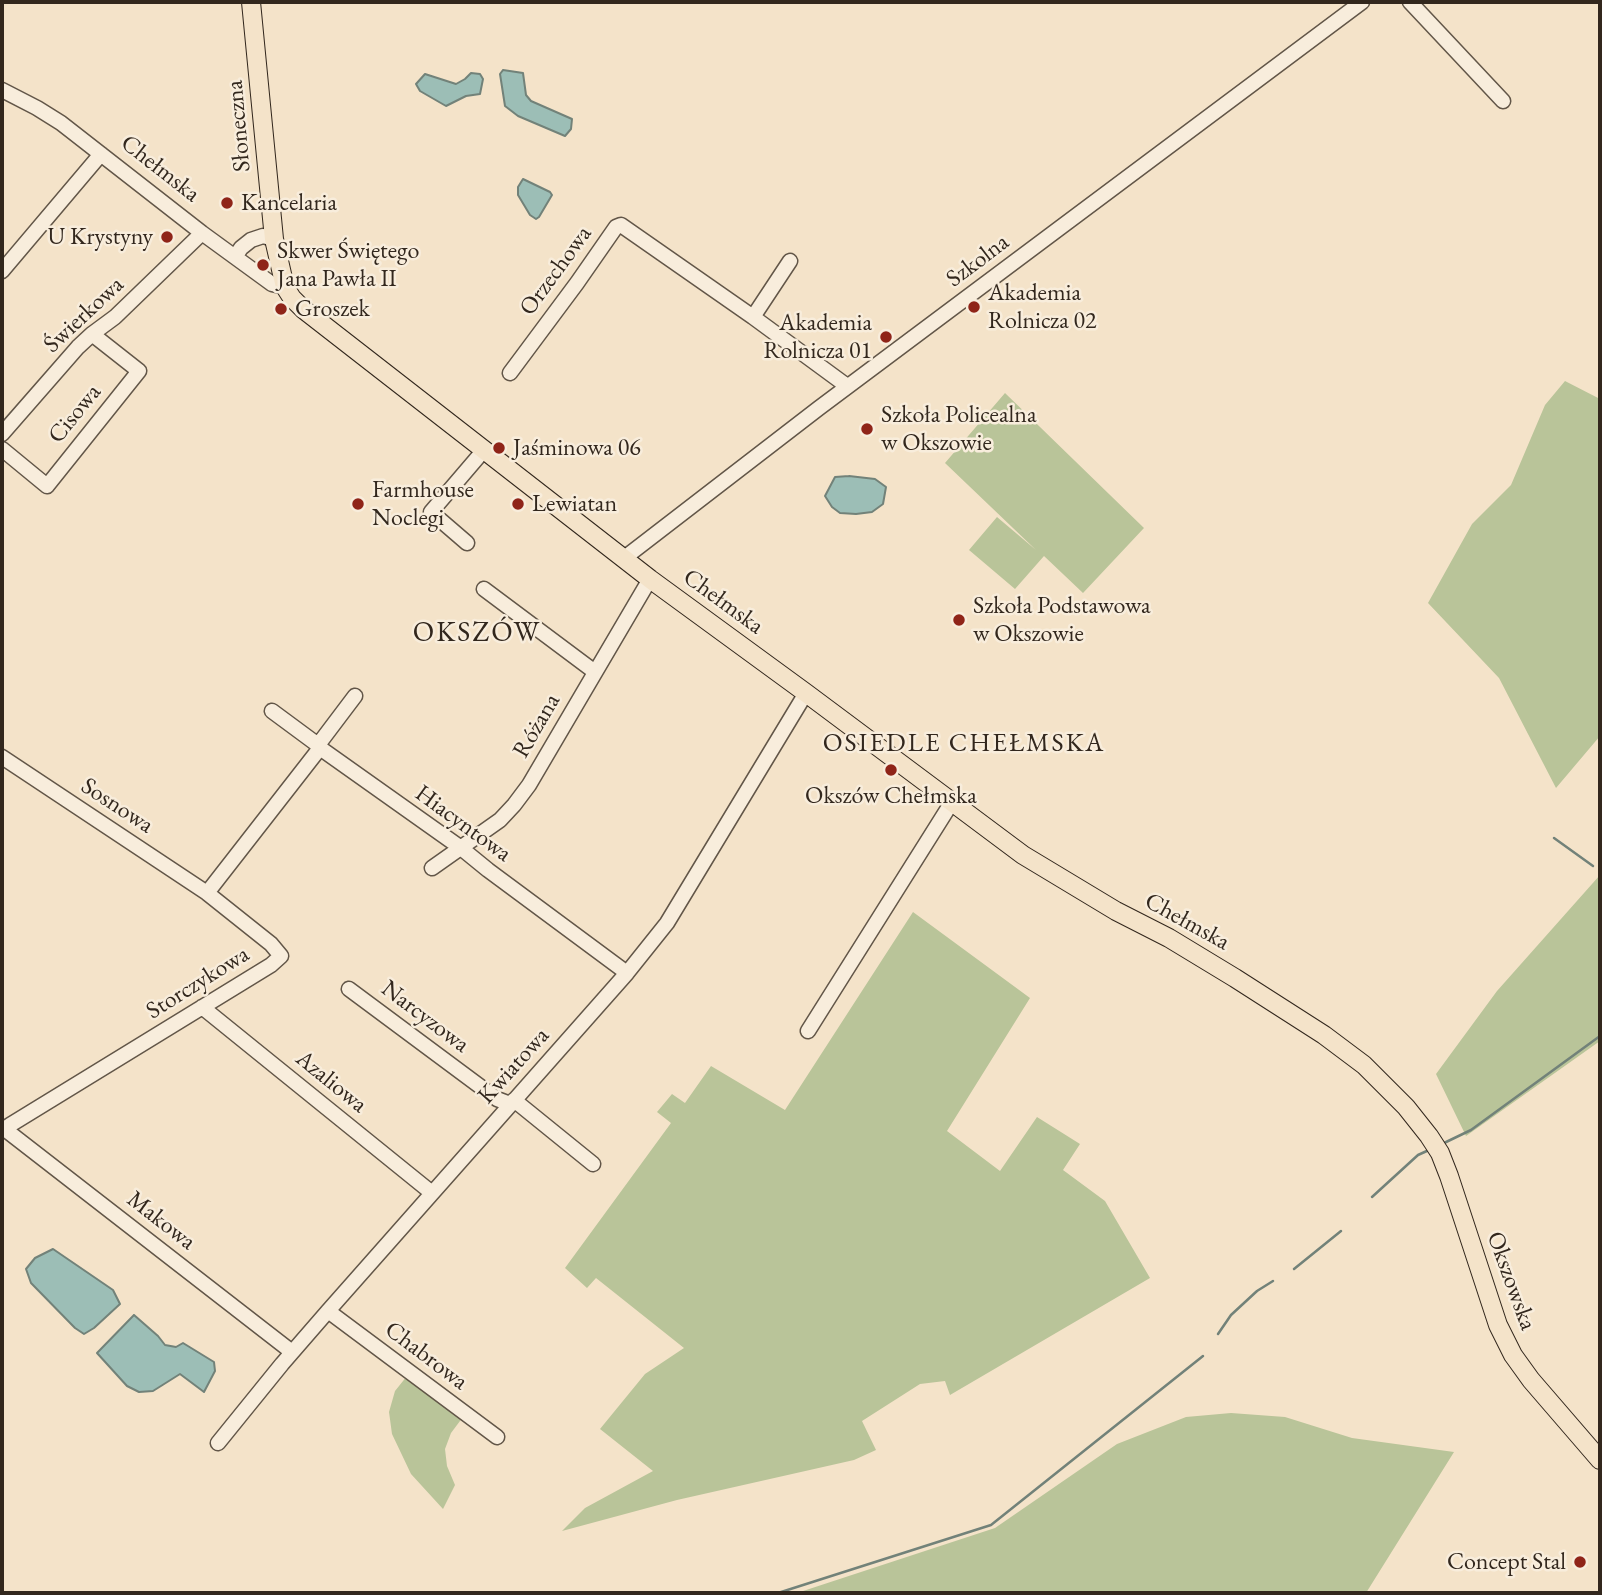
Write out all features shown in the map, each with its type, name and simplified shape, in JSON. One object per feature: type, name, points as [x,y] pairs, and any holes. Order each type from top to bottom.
[{"type":"main road","name":"Słoneczna","points":[[251,2],[274,239],[285,286]]},
{"type":"main road","name":"Chełmska","points":[[285,286],[303,309],[623,559],[1012,847],[1045,869],[1236,978],[1324,1035],[1364,1065],[1406,1107],[1429,1136]]},
{"type":"main road","name":"Okszowska","points":[[1429,1136],[1440,1153],[1449,1176],[1498,1325],[1513,1355],[1600,1460]]},
{"type":"street","name":"Szkolna","points":[[623,559],[847,386],[1362,2]]},
{"type":"street","points":[[1410,2],[1503,101]]},
{"type":"street","name":"Chełmska","points":[[2,90],[61,123],[272,284],[285,286]]},
{"type":"street","points":[[2,271],[101,154]]},
{"type":"street","name":"Orzechowa","points":[[510,373],[616,227],[621,225],[847,386]]},
{"type":"street","name":"Świerkowa","points":[[2,434],[78,347],[115,317],[202,233]]},
{"type":"street","points":[[236,257],[241,248],[251,240],[263,236],[274,239]]},
{"type":"street","points":[[753,317],[790,261]]},
{"type":"street","name":"Cisowa","points":[[2,449],[47,486],[139,371],[92,334]]},
{"type":"street","points":[[467,544],[431,512],[484,450]]},
{"type":"street","name":"Różana","points":[[432,868],[500,820],[514,805],[529,785],[650,579]]},
{"type":"street","points":[[484,589],[595,672]]},
{"type":"street","name":"Kwiatowa","points":[[218,1443],[292,1352],[627,973],[667,923],[806,693]]},
{"type":"street","points":[[207,893],[355,696]]},
{"type":"street","name":"Hiacyntowa","points":[[272,711],[627,973]]},
{"type":"street","name":"Sosnowa","points":[[2,757],[207,893]]},
{"type":"street","points":[[808,1031],[952,802]]},
{"type":"street","name":"Storczykowa","points":[[4,1128],[271,965],[281,956],[271,944],[207,893]]},
{"type":"street","name":"Narcyzowa","points":[[349,989],[498,1099],[512,1102],[593,1164]]},
{"type":"street","name":"Azaliowa","points":[[202,1007],[432,1193]]},
{"type":"street","name":"Makowa","points":[[4,1128],[292,1352]]},
{"type":"street","name":"Chabrowa","points":[[328,1311],[497,1437]]},
{"type":"green space","points":[[1565,381],[1600,399],[1600,736],[1556,788],[1499,678],[1428,603],[1472,524],[1511,485],[1545,405]]},
{"type":"green space","points":[[1005,393],[1144,528],[1083,593],[1044,556],[1015,589],[969,550],[997,517],[1036,550],[945,463]]},
{"type":"green space","points":[[1600,875],[1600,1041],[1466,1136],[1436,1074],[1497,991]]},
{"type":"green space","points":[[913,912],[1030,998],[947,1131],[1000,1171],[1037,1117],[1080,1144],[1063,1170],[1105,1201],[1150,1278],[950,1395],[945,1381],[920,1384],[862,1421],[876,1450],[854,1460],[677,1500],[562,1531],[585,1508],[653,1471],[600,1429],[645,1374],[684,1348],[596,1278],[587,1288],[565,1268],[671,1123],[657,1112],[672,1094],[685,1103],[711,1066],[785,1110]]},
{"type":"green space","points":[[407,1376],[463,1417],[451,1433],[445,1449],[447,1466],[455,1485],[443,1509],[411,1474],[392,1434],[389,1412],[395,1391]]},
{"type":"green space","points":[[1231,1413],[1285,1417],[1352,1438],[1454,1452],[1366,1593],[797,1593],[995,1528],[1117,1444],[1186,1417]]},
{"type":"water","points":[[503,70],[523,73],[526,95],[531,101],[572,119],[571,129],[565,136],[518,116],[505,106],[500,74]]},
{"type":"water","points":[[471,73],[480,74],[483,79],[480,94],[466,96],[446,106],[420,91],[416,84],[425,74],[456,84]]},
{"type":"water","points":[[523,179],[552,195],[536,219],[530,215],[518,195],[518,187]]},
{"type":"water","points":[[835,477],[875,479],[886,487],[883,504],[872,512],[856,514],[840,513],[832,507],[825,496]]},
{"type":"water","points":[[53,1249],[113,1290],[120,1304],[84,1334],[31,1283],[26,1269],[35,1258]]},
{"type":"water","points":[[134,1315],[165,1345],[176,1347],[183,1343],[214,1362],[215,1371],[204,1392],[180,1374],[153,1391],[139,1392],[127,1386],[97,1353]]},
{"type":"waterway","points":[[1554,838],[1593,866]]},
{"type":"waterway","points":[[1442,1144],[1471,1130],[1600,1036]]},
{"type":"waterway","points":[[1372,1197],[1418,1155],[1429,1150]]},
{"type":"waterway","points":[[1294,1269],[1341,1231]]},
{"type":"waterway","points":[[1218,1334],[1231,1315],[1257,1291],[1273,1281]]},
{"type":"waterway","points":[[778,1593],[991,1525],[1203,1356]]},
{"type":"place","name":"Kancelaria","points":[[227,203]]},
{"type":"place","name":"U Krystyny","points":[[167,237]]},
{"type":"place","name":"Skwer Świętego Jana Pawła II","points":[[263,265]]},
{"type":"place","name":"Akademia Rolnicza 02","points":[[974,307]]},
{"type":"place","name":"Groszek","points":[[281,309]]},
{"type":"place","name":"Akademia Rolnicza 01","points":[[886,337]]},
{"type":"place","name":"Szkoła Policealna w Okszowie","points":[[867,429]]},
{"type":"place","name":"Jaśminowa 06","points":[[499,448]]},
{"type":"place","name":"Farmhouse Noclegi","points":[[358,504]]},
{"type":"place","name":"Lewiatan","points":[[518,504]]},
{"type":"place","name":"Szkoła Podstawowa w Okszowie","points":[[959,620]]},
{"type":"place","name":"Okszów Chełmska","points":[[891,770]]},
{"type":"place","name":"Concept Stal","points":[[1580,1562]]},
{"type":"district","name":"OKSZÓW","points":[[477,633]]},
{"type":"district","name":"OSIEDLE CHEŁMSKA","points":[[964,744]]}]
